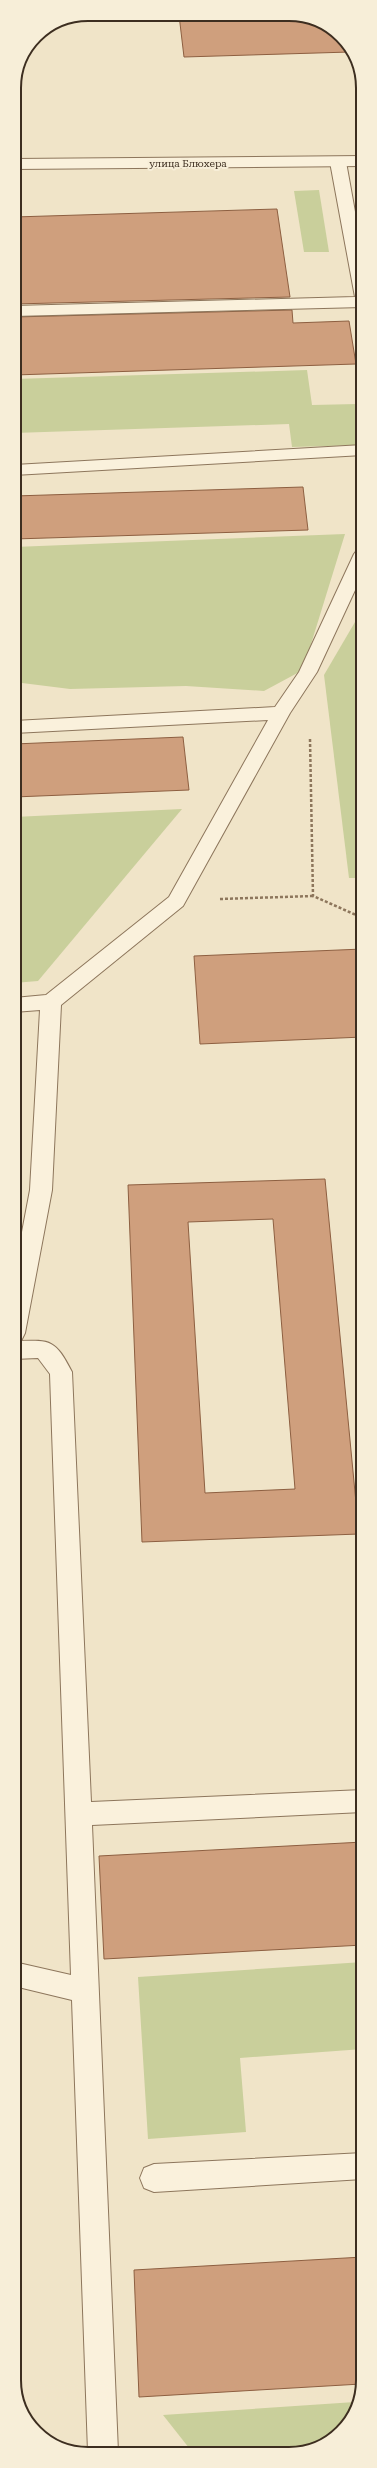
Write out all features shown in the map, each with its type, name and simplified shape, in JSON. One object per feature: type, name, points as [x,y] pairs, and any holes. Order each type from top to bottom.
[{"type":"street","name":"улица Блюхера","points":[[21,164],[356,161]]},
{"type":"street","points":[[338,162],[356,262]]},
{"type":"street","points":[[21,310],[356,301]]},
{"type":"street","points":[[21,470],[356,450]]},
{"type":"street","points":[[21,1004],[51,1002],[176,901],[282,713],[308,672],[356,569]]},
{"type":"street","points":[[21,727],[282,713]]},
{"type":"street","points":[[21,1296],[41,1190],[51,1002]]},
{"type":"street","points":[[21,1350],[44,1349],[61,1372],[103,2447]]},
{"type":"street","points":[[78,1814],[356,1801]]},
{"type":"street","points":[[21,1976],[85,1991]]},
{"type":"street","points":[[154,2178],[356,2166]]},
{"type":"path","points":[[308,672],[314,896]]},
{"type":"path","points":[[176,901],[314,896],[356,915]]},
{"type":"green space","points":[[319,190],[329,252],[304,252],[294,191]]},
{"type":"green space","points":[[307,370],[312,405],[356,404],[356,445],[292,447],[289,424],[21,433],[21,379]]},
{"type":"green space","points":[[345,534],[303,670],[264,691],[186,686],[70,689],[21,683],[21,547]]},
{"type":"green space","points":[[356,622],[356,878],[349,878],[324,675]]},
{"type":"green space","points":[[182,809],[38,981],[21,982],[21,817]]},
{"type":"green space","points":[[356,1962],[356,2050],[240,2058],[246,2132],[148,2139],[138,1977]]},
{"type":"green space","points":[[352,2402],[345,2417],[330,2433],[319,2440],[306,2445],[293,2447],[188,2447],[163,2415]]},
{"type":"building","points":[[180,21],[289,21],[306,23],[326,32],[342,47],[345,52],[184,57]]},
{"type":"building","points":[[277,209],[290,297],[21,304],[21,217]]},
{"type":"building","points":[[292,310],[293,323],[349,321],[356,364],[21,375],[21,317]]},
{"type":"building","points":[[303,487],[308,530],[21,539],[21,496]]},
{"type":"building","points":[[183,737],[189,790],[21,797],[21,744]]},
{"type":"building","points":[[356,949],[356,1037],[200,1044],[194,956]]},
{"type":"building","points":[[325,1179],[356,1503],[356,1534],[142,1542],[128,1185]],"holes":[[[273,1219],[295,1489],[205,1493],[188,1222]]]},
{"type":"building","points":[[356,1842],[356,1945],[104,1959],[99,1856]]},
{"type":"building","points":[[356,2257],[356,2384],[139,2397],[134,2270]]}]
